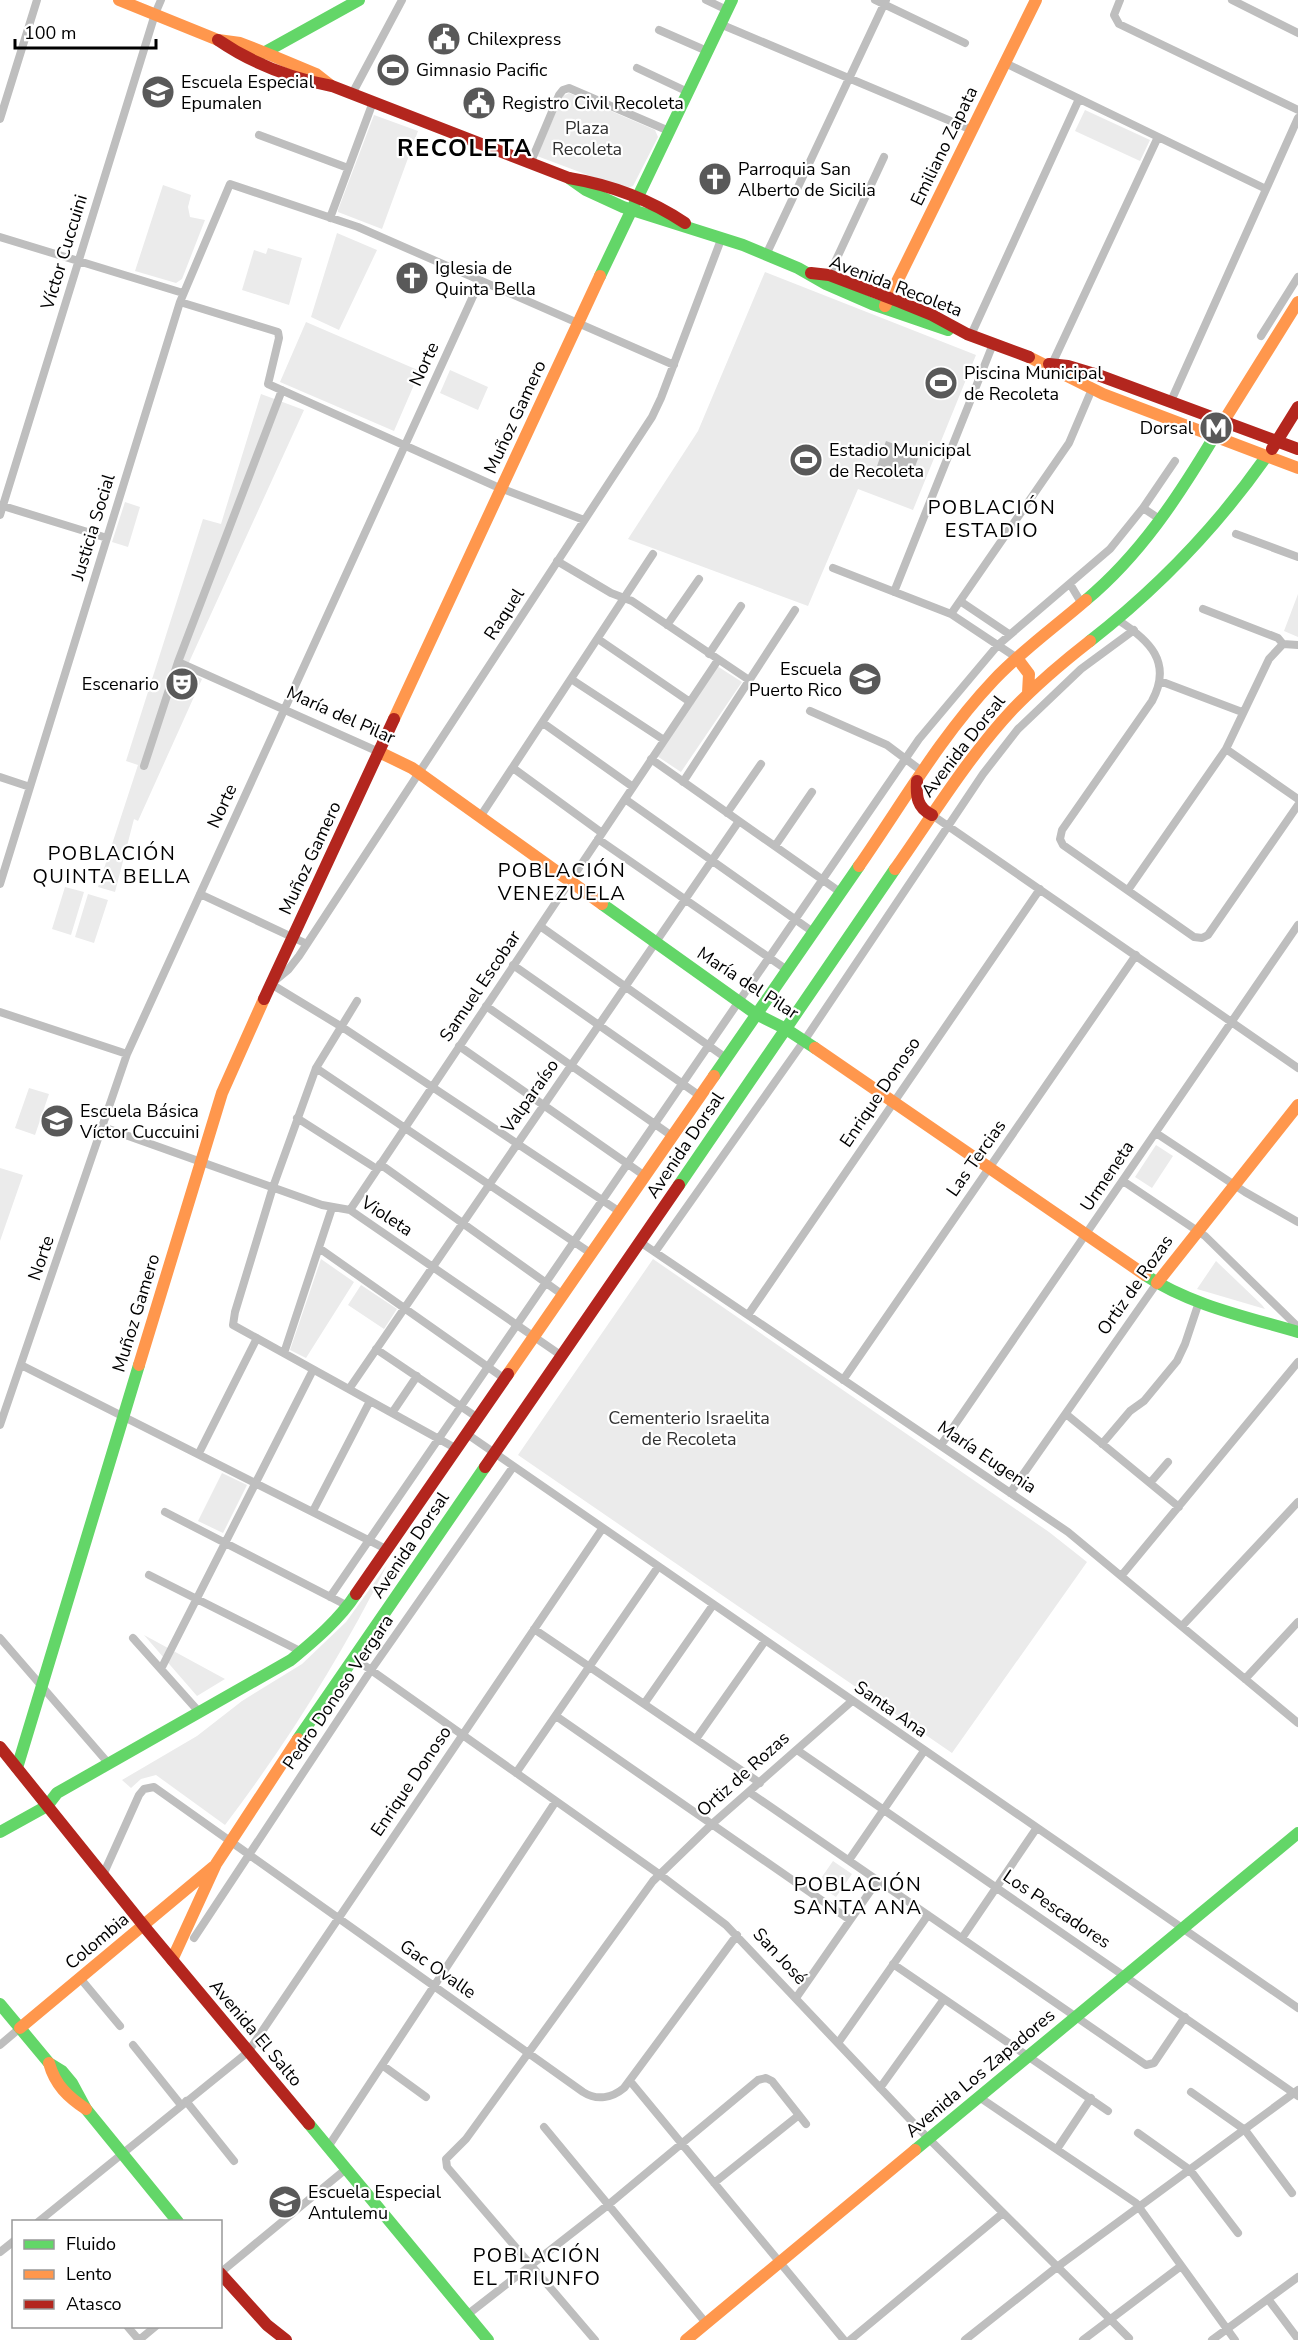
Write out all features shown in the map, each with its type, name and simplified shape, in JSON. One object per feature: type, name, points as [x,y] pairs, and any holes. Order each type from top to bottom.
[{"type":"main road","name":"Avenida Recoleta","points":[[119,0],[218,40],[250,60],[313,83],[332,86],[569,178],[585,191],[634,203],[663,221],[685,223],[811,273],[830,276],[886,303]]},
{"type":"main road","points":[[250,60],[360,0]]},
{"type":"main road","name":"Emiliano Zapata","points":[[886,303],[1036,0]]},
{"type":"main road","name":"Muñoz Gamero","points":[[17,1768],[201,1163],[234,1063],[634,203],[730,5]]},
{"type":"main road","name":"Avenida Recoleta","points":[[218,40],[240,43],[265,52],[316,74],[332,86]]},
{"type":"main road","name":"Avenida Recoleta","points":[[811,273],[826,284],[932,315],[969,334],[1048,364],[1092,389],[1298,468]]},
{"type":"main road","name":"Avenida Dorsal","points":[[0,1832],[47,1806],[57,1793],[264,1677],[302,1652],[348,1606],[967,711],[1017,658],[1122,567],[1161,520],[1298,302]]},
{"type":"main road","name":"Avenida Recoleta","points":[[1048,364],[1083,370],[1298,449]]},
{"type":"main road","points":[[1148,411],[1162,409],[1171,401]]},
{"type":"main road","name":"Avenida Dorsal","points":[[172,1960],[216,1864],[285,1756],[981,746],[1029,693],[1160,583],[1205,537],[1226,514],[1298,407]]},
{"type":"main road","points":[[1017,658],[1025,666],[1030,677],[1029,693]]},
{"type":"main road","name":"María del Pilar","points":[[379,752],[407,765],[756,1014],[804,1041],[1157,1283],[1199,1302],[1298,1332]]},
{"type":"main road","points":[[920,776],[916,795],[918,804],[925,812],[932,815]]},
{"type":"main road","name":"Ortiz de Rozas","points":[[1157,1283],[1298,1105]]},
{"type":"main road","name":"Avenida El Salto","points":[[0,1746],[172,1960],[488,2340]]},
{"type":"main road","name":"Avenida Los Zapadores","points":[[686,2340],[1298,1833]]},
{"type":"main road","name":"Colombia","points":[[20,2028],[216,1864]]},
{"type":"main road","points":[[0,2004],[49,2063],[62,2071],[72,2083],[86,2109],[176,2220]]},
{"type":"main road","points":[[222,2275],[267,2325],[286,2340]]},
{"type":"main road","points":[[267,2325],[274,2340]]},
{"type":"street","points":[[0,120],[37,0]]},
{"type":"street","name":"Víctor Cuccuini","points":[[1,509],[161,0]]},
{"type":"street","points":[[352,94],[402,0]]},
{"type":"street","points":[[706,0],[730,5]]},
{"type":"street","points":[[1120,0],[1114,15],[1119,24],[1298,110]]},
{"type":"street","points":[[1232,0],[1298,33]]},
{"type":"street","points":[[766,255],[849,78],[882,1],[965,43]]},
{"type":"street","points":[[720,24],[972,130]]},
{"type":"street","points":[[659,30],[707,51]]},
{"type":"street","points":[[1005,63],[1266,189]]},
{"type":"street","points":[[637,68],[688,92]]},
{"type":"street","points":[[530,164],[559,95],[569,87],[669,130]]},
{"type":"street","points":[[969,334],[1079,99]]},
{"type":"street","points":[[373,102],[330,218],[358,226],[674,365]]},
{"type":"street","points":[[1171,401],[1298,118]]},
{"type":"street","points":[[259,135],[348,168]]},
{"type":"street","points":[[1048,364],[1158,137]]},
{"type":"street","points":[[830,276],[885,157]]},
{"type":"street","name":"Justicia Social","points":[[0,884],[180,302],[230,184],[330,218]]},
{"type":"street","points":[[0,237],[183,293]]},
{"type":"street","name":"Raquel","points":[[271,984],[288,970],[307,944],[652,417],[722,237]]},
{"type":"street","points":[[1261,336],[1298,277]]},
{"type":"street","name":"Norte","points":[[0,1425],[127,1054],[480,281]]},
{"type":"street","points":[[180,302],[278,332],[279,338],[268,384],[501,489],[584,520]]},
{"type":"street","points":[[894,591],[993,344]]},
{"type":"street","points":[[951,614],[1069,443],[1092,389]]},
{"type":"street","points":[[144,766],[178,662],[282,390]]},
{"type":"street","name":"Avenida Dorsal","points":[[330,1597],[932,722],[1009,634],[1110,549],[1143,508],[1175,460]]},
{"type":"street","points":[[1143,508],[1161,520]]},
{"type":"street","points":[[1,509],[107,538]]},
{"type":"street","points":[[1236,534],[1298,557]]},
{"type":"street","points":[[480,817],[653,554]]},
{"type":"street","points":[[557,561],[611,593],[624,598],[749,680]]},
{"type":"street","points":[[833,568],[951,614],[1017,658]]},
{"type":"street","points":[[667,625],[699,579]]},
{"type":"street","points":[[1070,584],[1082,604]]},
{"type":"street","points":[[960,601],[1009,634]]},
{"type":"street","points":[[709,654],[741,606]]},
{"type":"street","points":[[1203,609],[1278,638],[1283,644],[1298,645]]},
{"type":"street","points":[[683,782],[795,610]]},
{"type":"street","points":[[1118,620],[1147,642],[1160,666],[1160,681],[1152,701],[1062,830],[1060,839],[1065,847],[1194,937],[1202,938],[1208,935],[1298,805]]},
{"type":"street","name":"Avenida Dorsal","points":[[655,1252],[804,1041],[982,774],[1018,729],[1081,669],[1134,630]]},
{"type":"street","points":[[598,639],[690,702]]},
{"type":"street","points":[[1128,891],[1226,749],[1269,659],[1283,644]]},
{"type":"street","name":"Samuel Escobar","points":[[350,1210],[718,660]]},
{"type":"street","name":"María del Pilar","points":[[178,662],[379,752]]},
{"type":"street","points":[[572,679],[664,740]]},
{"type":"street","points":[[1160,681],[1242,712]]},
{"type":"street","points":[[810,711],[876,739],[906,757],[920,776]]},
{"type":"street","points":[[543,723],[633,787]]},
{"type":"street","points":[[1226,749],[1298,799]]},
{"type":"street","points":[[651,759],[840,892]]},
{"type":"street","points":[[728,813],[761,764]]},
{"type":"street","points":[[513,768],[685,900],[787,970]]},
{"type":"street","points":[[0,777],[30,787]]},
{"type":"street","points":[[775,846],[813,792]]},
{"type":"street","points":[[625,798],[813,932]]},
{"type":"street","points":[[932,815],[1298,1068]]},
{"type":"street","name":"Valparaíso","points":[[349,1389],[739,821]]},
{"type":"street","name":"Enrique Donoso","points":[[748,1315],[1040,889]]},
{"type":"street","points":[[200,894],[307,944]]},
{"type":"street","name":"Urmeneta","points":[[941,1446],[1298,925]]},
{"type":"street","points":[[540,926],[726,1058]]},
{"type":"street","name":"Las Tercias","points":[[843,1380],[1136,956]]},
{"type":"street","points":[[513,965],[700,1096]]},
{"type":"street","points":[[271,984],[342,1027],[620,1212]]},
{"type":"street","points":[[357,1001],[316,1068],[273,1187],[233,1325],[457,1449]]},
{"type":"street","points":[[486,1006],[672,1136]]},
{"type":"street","points":[[0,1012],[127,1054]]},
{"type":"street","points":[[459,1046],[645,1176]]},
{"type":"street","points":[[316,1068],[592,1254]]},
{"type":"street","points":[[297,1118],[378,1167],[463,1223],[564,1295]]},
{"type":"street","name":"Violeta","points":[[102,1127],[332,1208],[350,1210],[562,1356]]},
{"type":"street","points":[[1156,1133],[1234,1185],[1298,1222]]},
{"type":"street","points":[[1123,1181],[1197,1230],[1298,1327]]},
{"type":"street","points":[[284,1353],[332,1208]]},
{"type":"street","name":"María Eugenia","points":[[640,1242],[1068,1532],[1298,1723]]},
{"type":"street","points":[[319,1248],[505,1379]]},
{"type":"street","name":"Ortiz de Rozas","points":[[1010,1493],[1157,1283]]},
{"type":"street","points":[[1102,1444],[1130,1411],[1144,1401],[1177,1361],[1199,1302]]},
{"type":"street","points":[[199,1453],[256,1338]]},
{"type":"street","points":[[376,1349],[478,1418]]},
{"type":"street","points":[[1122,1575],[1298,1362]]},
{"type":"street","points":[[21,1365],[388,1550]]},
{"type":"street","points":[[161,1669],[314,1370]]},
{"type":"street","points":[[392,1413],[417,1376]]},
{"type":"street","points":[[314,1511],[370,1401]]},
{"type":"street","points":[[1066,1414],[1179,1507]]},
{"type":"street","name":"Santa Ana","points":[[467,1434],[1298,2008]]},
{"type":"street","points":[[1150,1483],[1168,1462]]},
{"type":"street","name":"Pedro Donoso Vergara","points":[[194,1938],[371,1671],[513,1467]]},
{"type":"street","points":[[1182,1626],[1298,1502]]},
{"type":"street","points":[[165,1512],[348,1606]]},
{"type":"street","name":"Enrique Donoso","points":[[41,2220],[248,2052],[602,1528]]},
{"type":"street","points":[[516,1773],[658,1567]]},
{"type":"street","points":[[149,1575],[302,1652]]},
{"type":"street","points":[[644,1704],[713,1605]]},
{"type":"street","points":[[1245,1679],[1298,1622]]},
{"type":"street","points":[[534,1629],[760,1783]]},
{"type":"street","points":[[0,1638],[109,1764]]},
{"type":"street","points":[[133,1638],[200,1713]]},
{"type":"street","points":[[696,1739],[765,1641]]},
{"type":"street","name":"San José","points":[[354,1658],[715,1915],[737,1935],[880,2088],[1129,2338]]},
{"type":"street","name":"Ortiz de Rozas","points":[[532,2265],[447,2167],[448,2156],[466,2139],[659,1874],[712,1824],[852,1701]]},
{"type":"street","points":[[556,1716],[850,1920]]},
{"type":"street","name":"Los Pescadores","points":[[797,1750],[1297,2093]]},
{"type":"street","points":[[849,1860],[924,1751]]},
{"type":"street","name":"Gac Ovalle","points":[[103,1875],[139,1795],[148,1787],[159,1790],[593,2097],[613,2096],[630,2081]]},
{"type":"street","points":[[749,1792],[1150,2066],[1185,2017]]},
{"type":"street","points":[[328,2147],[556,1801]]},
{"type":"street","points":[[962,1938],[1036,1829]]},
{"type":"street","points":[[796,1998],[878,1880]]},
{"type":"street","points":[[838,2043],[928,1915]]},
{"type":"street","points":[[737,1935],[630,2081],[844,2340]]},
{"type":"street","points":[[893,1964],[1108,2110]]},
{"type":"street","points":[[80,1978],[120,2026]]},
{"type":"street","points":[[880,2088],[944,1999]]},
{"type":"street","name":"Colombia","points":[[0,2045],[20,2028]]},
{"type":"street","points":[[133,2045],[234,2161]]},
{"type":"street","points":[[382,2065],[426,2097]]},
{"type":"street","points":[[467,2315],[608,2205],[762,2078],[772,2081],[806,2124]]},
{"type":"street","points":[[1191,2092],[1245,2130],[1292,2193]]},
{"type":"street","points":[[964,2340],[1057,2267],[1297,2093]]},
{"type":"street","points":[[979,2097],[1140,2207],[1235,2340]]},
{"type":"street","points":[[1057,2150],[1091,2098]]},
{"type":"street","points":[[714,2183],[799,2115]]},
{"type":"street","points":[[544,2127],[706,2324]]},
{"type":"street","points":[[1137,2133],[1190,2170],[1238,2233]]},
{"type":"street","points":[[222,2271],[346,2169]]},
{"type":"street","points":[[850,2340],[1003,2213]]},
{"type":"street","points":[[0,2252],[12,2243]]},
{"type":"street","points":[[532,2265],[595,2340]]},
{"type":"street","points":[[1083,2340],[1181,2266]]},
{"type":"street","points":[[1212,2340],[1298,2277]]},
{"type":"street","points":[[1268,2299],[1298,2339]]},
{"type":"street","points":[[130,2328],[139,2340],[154,2328]]},
{"type":"green space","name":"Plaza Recoleta","points":[[569,93],[655,130],[658,137],[633,186],[625,189],[537,156],[563,96]]},
{"type":"green space","points":[[1085,110],[1150,140],[1140,161],[1075,131]]},
{"type":"green space","points":[[374,115],[418,131],[382,229],[338,212]]},
{"type":"green space","points":[[163,185],[191,195],[188,207],[190,217],[205,220],[182,279],[176,283],[135,271]]},
{"type":"green space","points":[[337,233],[377,250],[339,330],[311,317]]},
{"type":"green space","points":[[268,248],[302,258],[289,305],[242,290],[254,250],[266,254]]},
{"type":"green space","name":"Estadio Municipal de Recoleta","points":[[765,272],[976,355],[913,510],[858,489],[808,606],[628,539],[698,431]]},
{"type":"green space","points":[[306,322],[420,371],[394,431],[280,382]]},
{"type":"green space","points":[[450,370],[488,387],[478,410],[440,393]]},
{"type":"green space","points":[[261,394],[304,410],[185,671],[202,679],[138,821],[134,819],[115,892],[98,887],[138,765],[126,761],[203,519],[221,524]]},
{"type":"green space","points":[[125,502],[140,507],[128,547],[112,542]]},
{"type":"green space","points":[[1298,594],[1298,637],[1284,631]]},
{"type":"green space","points":[[717,666],[742,682],[681,772],[657,756]]},
{"type":"green space","points":[[65,887],[84,892],[71,935],[52,929]]},
{"type":"green space","points":[[88,894],[108,900],[94,943],[75,937]]},
{"type":"green space","points":[[29,1088],[49,1094],[35,1135],[15,1128]]},
{"type":"green space","points":[[1156,1145],[1173,1156],[1152,1188],[1135,1177]]},
{"type":"green space","points":[[0,1168],[23,1175],[0,1241]]},
{"type":"green space","points":[[321,1259],[354,1282],[306,1358],[290,1350]]},
{"type":"green space","name":"Cementerio Israelita de Recoleta","points":[[653,1259],[1049,1532],[1087,1562],[952,1753],[518,1455]]},
{"type":"green space","points":[[1216,1261],[1262,1305],[1265,1309],[1197,1289]]},
{"type":"green space","points":[[361,1285],[397,1309],[384,1329],[348,1305]]},
{"type":"green space","points":[[222,1473],[247,1485],[223,1533],[198,1521]]},
{"type":"green space","points":[[387,1565],[312,1699],[270,1763],[225,1825],[156,1775],[141,1779],[131,1788],[122,1780],[197,1736],[242,1701],[302,1664],[346,1622]]},
{"type":"green space","points":[[144,1635],[225,1679],[197,1696]]},
{"type":"green space","points":[[833,1861],[852,1874],[836,1897],[817,1884]]},
{"type":"shaded area","points":[[886,441],[920,453],[911,478],[877,466]]},
{"type":"traffic: fast","points":[[258,56],[359,0]]},
{"type":"traffic: fast","points":[[600,276],[732,0]]},
{"type":"traffic: fast","points":[[569,178],[586,190],[623,207],[743,245],[798,268],[826,284],[872,304],[948,330]]},
{"type":"traffic: fast","points":[[1086,600],[1124,564],[1157,524],[1214,437]]},
{"type":"traffic: fast","points":[[1090,641],[1139,600],[1185,556],[1227,508],[1266,457]]},
{"type":"traffic: fast","points":[[714,1076],[859,866]]},
{"type":"traffic: fast","points":[[679,1185],[895,869]]},
{"type":"traffic: fast","points":[[602,904],[756,1014],[786,1029],[815,1048]]},
{"type":"traffic: fast","points":[[1145,1275],[1200,1302],[1298,1332]]},
{"type":"traffic: fast","points":[[17,1768],[139,1365]]},
{"type":"traffic: fast","points":[[298,1739],[485,1467]]},
{"type":"traffic: fast","points":[[47,1806],[57,1793],[291,1660],[334,1621],[356,1594]]},
{"type":"traffic: fast","points":[[0,1832],[47,1806]]},
{"type":"traffic: fast","points":[[915,2150],[1298,1833]]},
{"type":"traffic: fast","points":[[0,2004],[49,2063],[62,2071],[72,2083],[86,2109],[176,2220]]},
{"type":"traffic: fast","points":[[309,2124],[488,2340]]},
{"type":"traffic: slow","points":[[119,0],[218,40],[240,43],[273,56],[316,74],[330,85]]},
{"type":"traffic: slow","points":[[885,306],[1036,0]]},
{"type":"traffic: slow","points":[[394,719],[600,276]]},
{"type":"traffic: slow","points":[[1220,427],[1298,302]]},
{"type":"traffic: slow","points":[[1029,357],[1103,394],[1298,468]]},
{"type":"traffic: slow","points":[[859,866],[939,747],[974,702],[1015,659],[1086,600]]},
{"type":"traffic: slow","points":[[895,869],[966,766],[997,727],[1041,682],[1090,641]]},
{"type":"traffic: slow","points":[[1017,658],[1029,674],[1028,693]]},
{"type":"traffic: slow","points":[[379,752],[412,768],[602,904]]},
{"type":"traffic: slow","points":[[139,1365],[222,1093],[264,999]]},
{"type":"traffic: slow","points":[[815,1048],[1145,1275]]},
{"type":"traffic: slow","points":[[508,1374],[714,1076]]},
{"type":"traffic: slow","points":[[1157,1283],[1298,1105]]},
{"type":"traffic: slow","points":[[172,1960],[216,1864],[298,1739]]},
{"type":"traffic: slow","points":[[20,2028],[213,1867]]},
{"type":"traffic: slow","points":[[49,2063],[63,2090],[86,2109]]},
{"type":"traffic: slow","points":[[686,2340],[915,2150]]},
{"type":"traffic: jam","points":[[218,40],[272,69],[332,86],[569,178],[629,194],[685,223]]},
{"type":"traffic: jam","points":[[811,273],[829,275],[900,302],[932,315],[967,334],[1029,357]]},
{"type":"traffic: jam","points":[[1049,364],[1068,366],[1098,375],[1298,449]]},
{"type":"traffic: jam","points":[[1272,449],[1298,407]]},
{"type":"traffic: jam","points":[[264,999],[394,719]]},
{"type":"traffic: jam","points":[[917,781],[918,801],[923,809],[932,815]]},
{"type":"traffic: jam","points":[[485,1467],[679,1185]]},
{"type":"traffic: jam","points":[[356,1594],[508,1374]]},
{"type":"traffic: jam","points":[[0,1747],[148,1931],[309,2124]]},
{"type":"traffic: jam","points":[[222,2275],[267,2325],[286,2340]]},
{"type":"place","name":"Chilexpress","points":[[444,39]]},
{"type":"place","name":"Gimnasio Pacific","points":[[393,70]]},
{"type":"place","name":"Escuela Especial Epumalen","points":[[158,92]]},
{"type":"place","name":"Registro Civil Recoleta","points":[[479,103]]},
{"type":"place","name":"Parroquia San Alberto de Sicilia","points":[[715,179]]},
{"type":"place","name":"Iglesia de Quinta Bella","points":[[412,278]]},
{"type":"place","name":"Piscina Municipal de Recoleta","points":[[941,383]]},
{"type":"place","name":"Dorsal","points":[[1216,428]]},
{"type":"place","name":"Estadio Municipal de Recoleta","points":[[806,460]]},
{"type":"place","name":"Escuela Puerto Rico","points":[[865,679]]},
{"type":"place","name":"Escenario","points":[[182,684]]},
{"type":"place","name":"Escuela Básica Víctor Cuccuini","points":[[57,1121]]},
{"type":"place","name":"Escuela Especial Antulemu","points":[[285,2202]]},
{"type":"district","name":"RECOLETA","points":[[465,148]]},
{"type":"district","name":"POBLACIÓN ESTADIO","points":[[992,518]]},
{"type":"district","name":"POBLACIÓN QUINTA BELLA","points":[[112,864]]},
{"type":"district","name":"POBLACIÓN VENEZUELA","points":[[562,882]]},
{"type":"district","name":"POBLACIÓN SANTA ANA","points":[[858,1896]]},
{"type":"district","name":"POBLACIÓN EL TRIUNFO","points":[[537,2266]]}]
